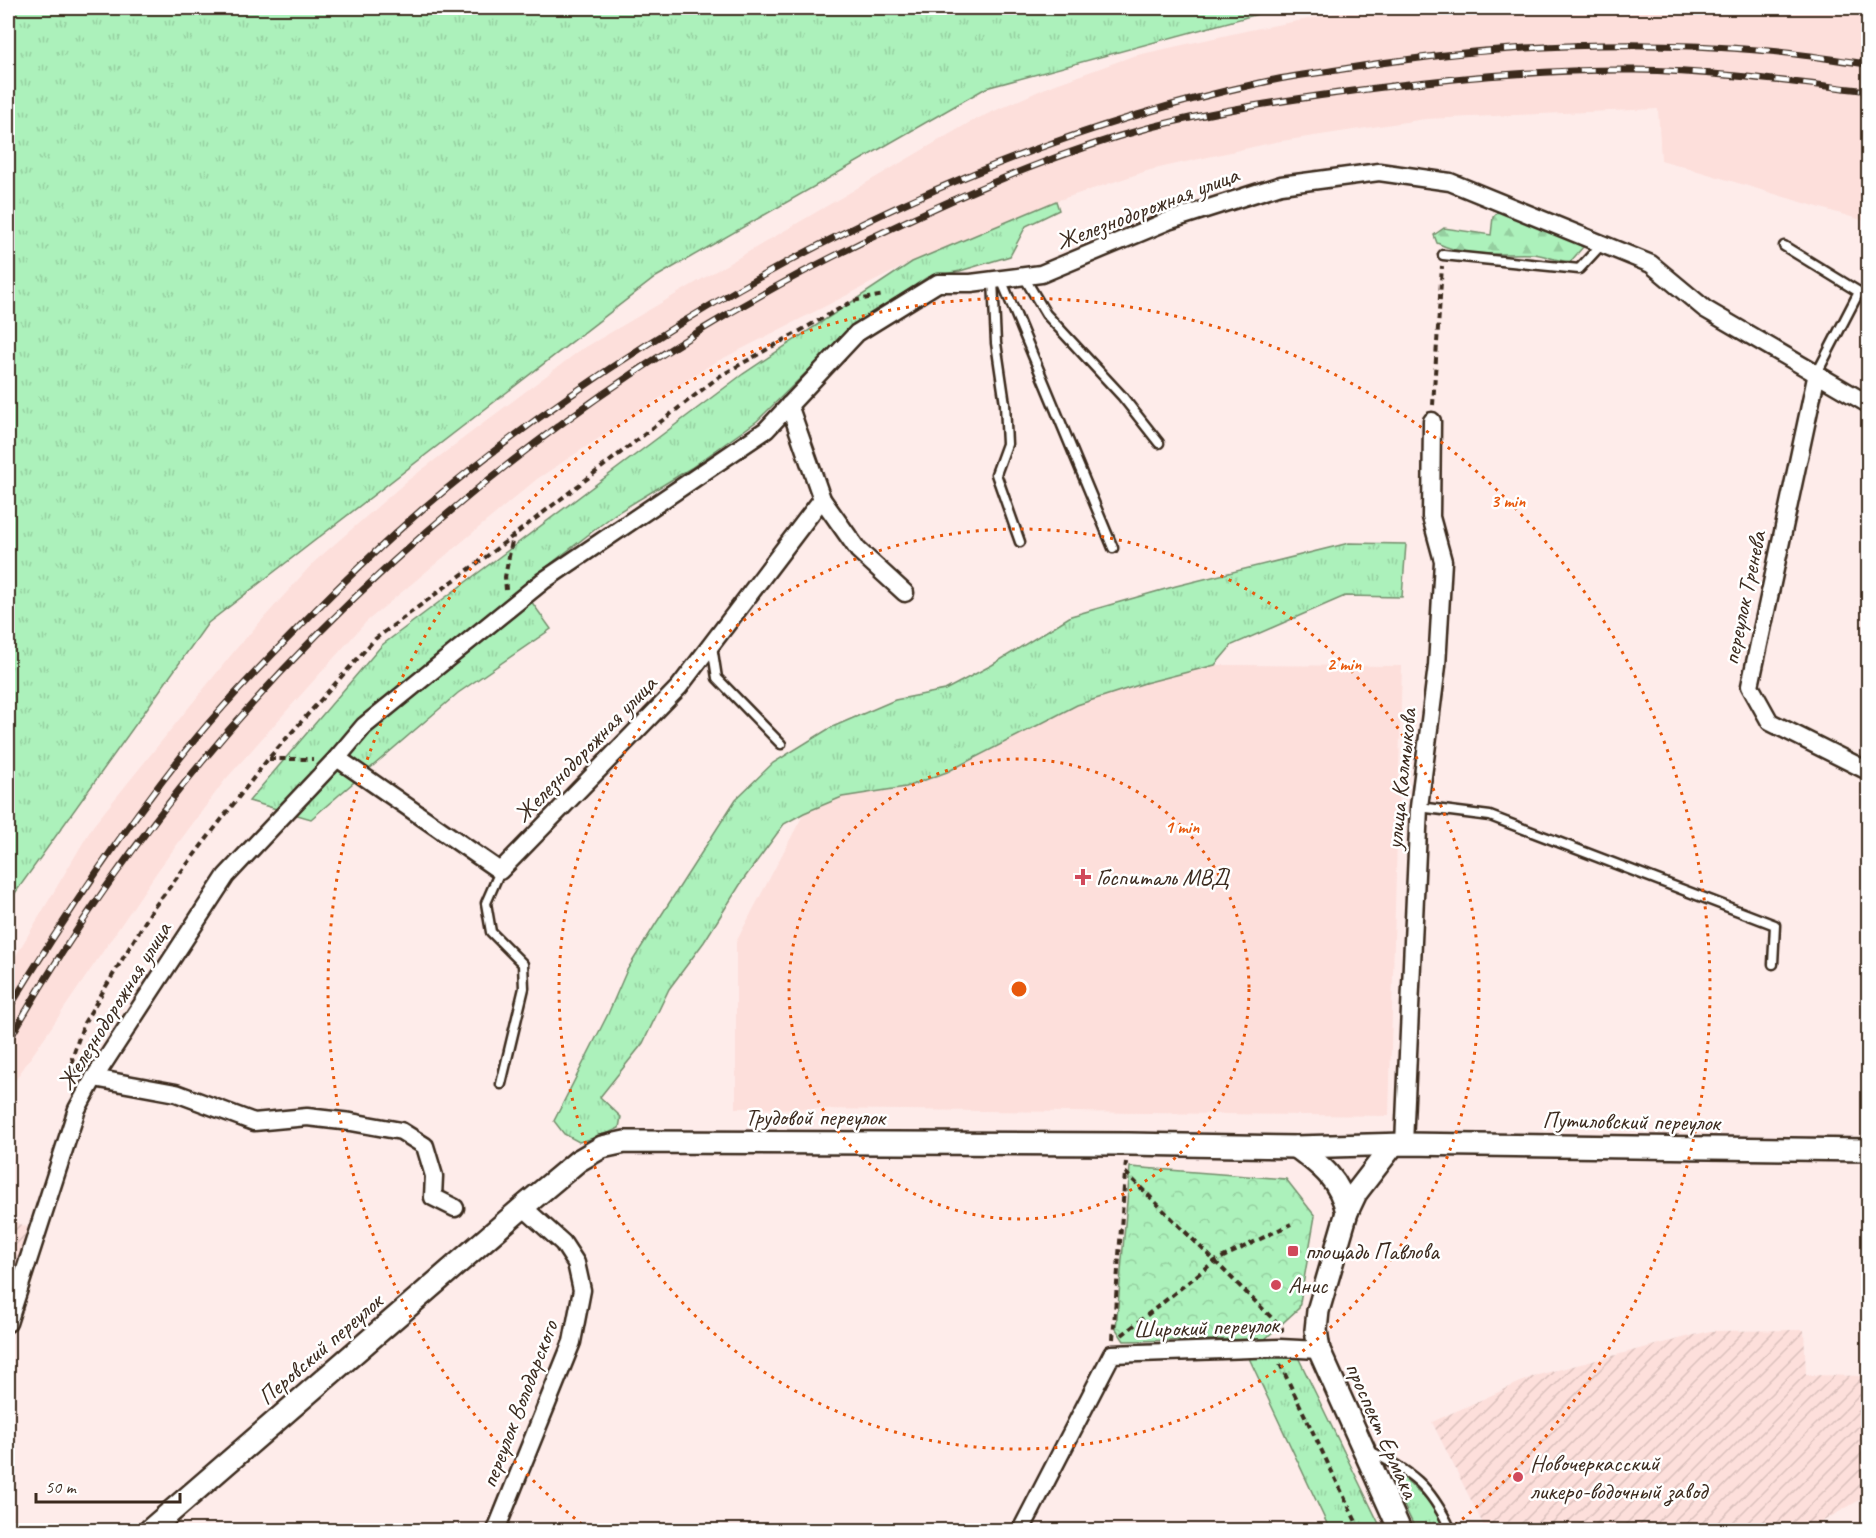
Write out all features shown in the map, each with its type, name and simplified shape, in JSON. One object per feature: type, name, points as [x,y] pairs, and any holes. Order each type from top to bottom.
[{"type":"street","name":"Железнодорожная улица","points":[[8,1323],[77,1109],[94,1078],[226,876],[364,726],[543,581],[765,430],[856,333],[938,283],[1041,274],[1168,221],[1281,185],[1379,172],[1450,182],[1651,264],[1705,309],[1869,404]]},
{"type":"street","name":"переулок Тренева","points":[[1817,373],[1750,686],[1770,722],[1869,771]]},
{"type":"street","points":[[789,405],[822,499],[858,550],[905,593]]},
{"type":"street","name":"улица Калмыкова","points":[[1398,1144],[1419,807],[1437,666],[1443,561],[1431,517],[1432,421]]},
{"type":"street","name":"Железнодорожная улица","points":[[500,872],[679,687],[822,499]]},
{"type":"street","points":[[337,758],[500,872]]},
{"type":"street","points":[[94,1078],[176,1093],[254,1122],[307,1117],[401,1131],[425,1146],[434,1176],[433,1197],[455,1208]]},
{"type":"street","name":"Трудовой переулок","points":[[523,1207],[578,1161],[602,1147],[626,1142],[1296,1147]]},
{"type":"street","points":[[1296,1147],[1398,1144]]},
{"type":"street","points":[[1319,1350],[1316,1330],[1318,1311],[1347,1212],[1356,1193],[1398,1144]]},
{"type":"street","name":"Путиловский переулок","points":[[1398,1144],[1869,1150]]},
{"type":"street","points":[[1296,1147],[1315,1160],[1334,1179],[1343,1195],[1347,1212]]},
{"type":"street","name":"Перовский переулок","points":[[150,1530],[523,1207]]},
{"type":"street","name":"переулок Володарского","points":[[496,1530],[573,1342],[582,1290],[576,1263],[563,1243],[523,1207]]},
{"type":"street","name":"Широкий переулок","points":[[1022,1530],[1112,1354],[1280,1348],[1319,1350]]},
{"type":"street","name":"проспект Ермака","points":[[1319,1350],[1360,1446],[1400,1530]]},
{"type":"lane","points":[[1443,255],[1580,269],[1603,244]]},
{"type":"lane","points":[[1784,246],[1859,292],[1817,373]]},
{"type":"lane","points":[[1023,276],[1047,314],[1122,396],[1159,443]]},
{"type":"lane","points":[[997,279],[996,343],[1005,404],[1007,444],[996,474],[1020,542]]},
{"type":"lane","points":[[997,279],[1113,548]]},
{"type":"lane","points":[[711,643],[717,678],[781,744]]},
{"type":"lane","points":[[1419,807],[1490,816],[1775,925],[1773,964]]},
{"type":"lane","points":[[500,872],[486,903],[491,932],[523,964],[524,988],[501,1084]]},
{"type":"lane","points":[[1360,1446],[1416,1477],[1439,1505],[1451,1530]]},
{"type":"path","points":[[1432,421],[1443,255]]},
{"type":"path","points":[[84,1097],[72,1058],[84,1023],[152,910],[268,759],[375,639],[720,376],[853,301],[885,294]]},
{"type":"path","points":[[506,612],[506,577],[513,536]]},
{"type":"path","points":[[268,759],[337,758]]},
{"type":"path","points":[[1125,1172],[1113,1342],[1215,1261],[1291,1224]]},
{"type":"shaded area","points":[[1367,8],[1868,8],[1868,222],[1661,160],[1658,109],[1425,119],[1275,142],[1150,170],[1056,201],[912,262],[712,364],[537,479],[366,622],[225,780],[159,869],[8,1091],[8,969],[93,826],[236,649],[313,563],[407,481],[579,351],[972,121],[1048,87],[1133,56],[1250,30]]},
{"type":"shaded area","name":"Госпиталь МВД","points":[[1215,665],[1402,666],[1389,1116],[736,1108],[736,942],[804,813],[842,797],[906,787],[947,772],[1077,705],[1145,683]]},
{"type":"shaded area","points":[[8,1219],[31,1229],[8,1292]]},
{"type":"shaded area","points":[[1804,1330],[1806,1375],[1868,1376],[1868,1495],[1808,1530],[1486,1530],[1432,1422],[1534,1376],[1710,1331]]},
{"type":"green space","points":[[8,8],[1280,8],[986,88],[656,277],[208,623],[8,903]]},
{"type":"green space","points":[[1056,201],[1059,210],[1026,226],[1010,256],[960,271],[926,278],[852,327],[757,421],[691,468],[615,514],[521,587],[551,629],[458,693],[311,819],[249,801],[382,645],[743,374],[912,262]]},
{"type":"green space","points":[[1502,207],[1583,247],[1571,261],[1566,261],[1534,254],[1472,253],[1437,243],[1434,235],[1444,228],[1491,235],[1493,217]]},
{"type":"green space","points":[[1349,543],[1406,544],[1402,597],[1345,596],[1232,645],[1215,665],[1145,683],[1077,705],[947,772],[906,787],[842,797],[784,824],[743,880],[704,942],[669,989],[643,1043],[600,1097],[621,1117],[619,1128],[602,1136],[579,1142],[564,1134],[554,1121],[608,1014],[627,970],[736,799],[773,763],[830,728],[895,700],[945,690],[992,665],[1071,616],[1176,586]]},
{"type":"green space","points":[[1130,1167],[1286,1179],[1315,1216],[1299,1308],[1265,1339],[1124,1341],[1116,1329]]},
{"type":"green space","points":[[1297,1355],[1382,1530],[1330,1530],[1249,1358]]},
{"type":"green space","points":[[1402,1476],[1435,1507],[1446,1530],[1416,1530],[1391,1479]]},
{"type":"railway","points":[[8,1010],[92,879],[184,753],[267,660],[359,567],[425,507],[506,442],[562,401],[649,343],[720,300],[867,221],[943,186],[1099,127],[1179,103],[1298,76],[1444,55],[1607,45],[1715,47],[1769,51],[1868,64]]},
{"type":"railway","points":[[8,1042],[90,911],[182,787],[284,670],[394,561],[512,461],[638,370],[771,290],[909,220],[1027,169],[1117,137],[1197,116],[1296,99],[1418,83],[1526,73],[1599,70],[1693,72],[1868,91]]},
{"type":"place","name":"Госпиталь МВД","points":[[1083,877]]},
{"type":"place","name":"площадь Павлова","points":[[1293,1251]]},
{"type":"place","name":"Анис","points":[[1276,1285]]},
{"type":"place","name":"Новочеркасский ликеро-водочный завод","points":[[1518,1477]]}]
